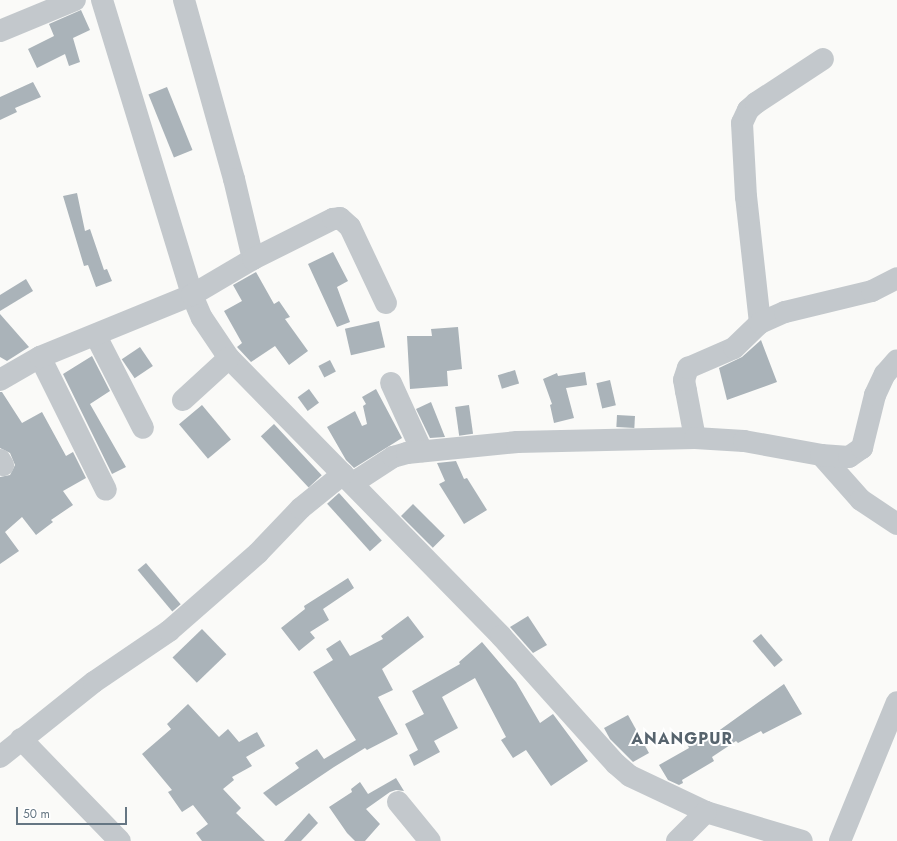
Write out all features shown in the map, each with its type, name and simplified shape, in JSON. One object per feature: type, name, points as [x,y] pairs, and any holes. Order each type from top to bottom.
[{"type":"street","points":[[0,31],[75,0]]},
{"type":"street","points":[[102,0],[192,295],[202,318],[229,358],[521,658],[616,764],[643,784],[706,812],[768,836],[802,841]]},
{"type":"street","points":[[184,0],[232,175],[253,259]]},
{"type":"street","points":[[760,323],[746,197],[742,124],[748,110],[756,103],[823,59]]},
{"type":"street","points":[[2,374],[192,295],[253,259],[334,219],[340,218],[346,221],[356,237],[386,303]]},
{"type":"street","points":[[695,438],[684,380],[688,368],[734,348],[760,323],[785,312],[872,291],[897,278]]},
{"type":"street","points":[[96,336],[142,428]]},
{"type":"street","points":[[40,357],[106,490]]},
{"type":"street","points":[[183,400],[229,358]]},
{"type":"street","points":[[0,757],[21,738],[94,682],[168,631],[258,553],[301,508],[348,479],[393,457],[422,451],[517,442],[695,438],[744,441],[822,455],[849,457],[862,448],[875,395],[886,374],[897,360]]},
{"type":"street","points":[[391,383],[422,451]]},
{"type":"street","points":[[822,455],[861,500],[897,524]]},
{"type":"street","points":[[840,841],[897,702]]},
{"type":"street","points":[[21,738],[120,841]]},
{"type":"street","points":[[398,802],[430,841]]},
{"type":"street","points":[[677,841],[706,812]]},
{"type":"building","points":[[81,10],[90,30],[73,38],[80,62],[69,66],[65,54],[37,68],[28,49],[54,36],[49,24]]},
{"type":"building","points":[[33,82],[41,97],[15,108],[17,112],[0,120],[0,97]]},
{"type":"building","points":[[167,87],[192,150],[174,158],[148,94]]},
{"type":"building","points":[[77,193],[85,231],[90,229],[104,270],[107,269],[112,281],[96,287],[88,265],[84,266],[63,196]]},
{"type":"building","points":[[333,252],[348,281],[337,287],[350,322],[337,327],[308,264]]},
{"type":"building","points":[[256,272],[274,304],[279,301],[290,317],[285,319],[308,351],[289,365],[275,346],[251,362],[237,347],[242,343],[224,311],[242,301],[233,285]]},
{"type":"building","points":[[26,279],[33,291],[0,311],[0,295]]},
{"type":"building","points":[[0,314],[29,347],[7,361],[0,357]]},
{"type":"building","points":[[379,321],[385,347],[351,355],[345,329]]},
{"type":"building","points":[[458,327],[462,369],[447,371],[448,386],[410,389],[407,336],[432,336],[431,329]]},
{"type":"building","points":[[761,340],[777,382],[727,400],[719,368],[742,357]]},
{"type":"building","points":[[140,347],[153,366],[135,378],[122,359]]},
{"type":"building","points":[[92,356],[110,391],[90,404],[126,467],[112,474],[63,374]]},
{"type":"building","points":[[330,360],[336,372],[324,377],[318,366]]},
{"type":"building","points":[[515,370],[519,383],[502,389],[498,375]]},
{"type":"building","points":[[585,372],[587,385],[566,388],[574,418],[554,423],[550,405],[552,404],[543,379],[557,373],[558,376]]},
{"type":"building","points":[[610,380],[616,405],[602,408],[596,383]]},
{"type":"building","points":[[309,389],[319,403],[308,411],[298,397]]},
{"type":"building","points":[[376,389],[402,438],[354,468],[346,460],[327,427],[355,411],[362,426],[367,424],[363,406],[366,404],[362,397]]},
{"type":"building","points":[[0,392],[2,392],[22,423],[42,412],[66,456],[73,452],[86,478],[63,491],[73,505],[51,520],[53,522],[36,535],[22,517],[5,532],[19,551],[0,564],[0,477],[10,475],[15,465],[10,453],[0,448]]},
{"type":"building","points":[[431,402],[445,437],[430,438],[416,409]]},
{"type":"building","points":[[202,405],[231,439],[208,459],[179,424]]},
{"type":"building","points":[[469,405],[473,434],[459,436],[455,407]]},
{"type":"building","points":[[617,415],[635,416],[634,428],[616,427]]},
{"type":"building","points":[[274,424],[322,475],[309,487],[261,436]]},
{"type":"building","points":[[456,461],[464,479],[467,478],[487,510],[464,524],[439,484],[445,481],[437,463]]},
{"type":"building","points":[[339,493],[382,541],[370,551],[327,504]]},
{"type":"building","points":[[413,504],[445,536],[433,548],[401,516]]},
{"type":"building","points":[[146,563],[181,604],[172,611],[138,570]]},
{"type":"building","points":[[348,578],[354,588],[323,609],[329,620],[310,632],[315,638],[299,651],[281,628],[305,609],[304,606]]},
{"type":"building","points":[[408,616],[424,637],[382,669],[393,690],[378,697],[398,734],[367,750],[365,748],[276,806],[263,793],[299,768],[295,763],[317,749],[324,759],[356,740],[313,672],[333,660],[326,649],[340,640],[350,656],[383,639],[381,636]]},
{"type":"building","points":[[528,616],[547,645],[533,653],[510,627]]},
{"type":"building","points":[[202,629],[226,654],[197,683],[173,657]]},
{"type":"building","points":[[761,634],[783,660],[774,667],[753,641]]},
{"type":"building","points":[[482,642],[516,682],[540,723],[553,714],[588,761],[551,786],[526,750],[513,758],[501,740],[506,737],[475,678],[442,697],[458,728],[434,741],[440,752],[414,766],[409,755],[418,750],[405,724],[424,714],[412,691],[460,664],[459,662]]},
{"type":"building","points":[[784,684],[802,714],[763,734],[761,731],[738,743],[736,741],[712,757],[714,761],[682,780],[683,783],[679,785],[668,780],[659,765],[689,748],[687,744],[699,736],[702,742]]},
{"type":"building","points":[[188,704],[219,737],[228,729],[239,742],[257,732],[265,746],[246,757],[252,766],[232,777],[234,780],[223,789],[241,808],[236,813],[265,841],[202,841],[196,833],[208,824],[193,805],[182,812],[168,792],[172,790],[142,754],[171,729],[167,724]]},
{"type":"building","points":[[628,715],[649,753],[633,762],[610,739],[604,728]]},
{"type":"building","points":[[396,778],[404,791],[396,790],[390,792],[366,809],[380,824],[365,841],[355,841],[347,833],[329,807],[352,792],[351,789],[360,782],[368,794]]},
{"type":"building","points":[[309,813],[318,823],[301,841],[284,841]]},
{"type":"district","name":"ANANGPUR","points":[[682,739]]}]
